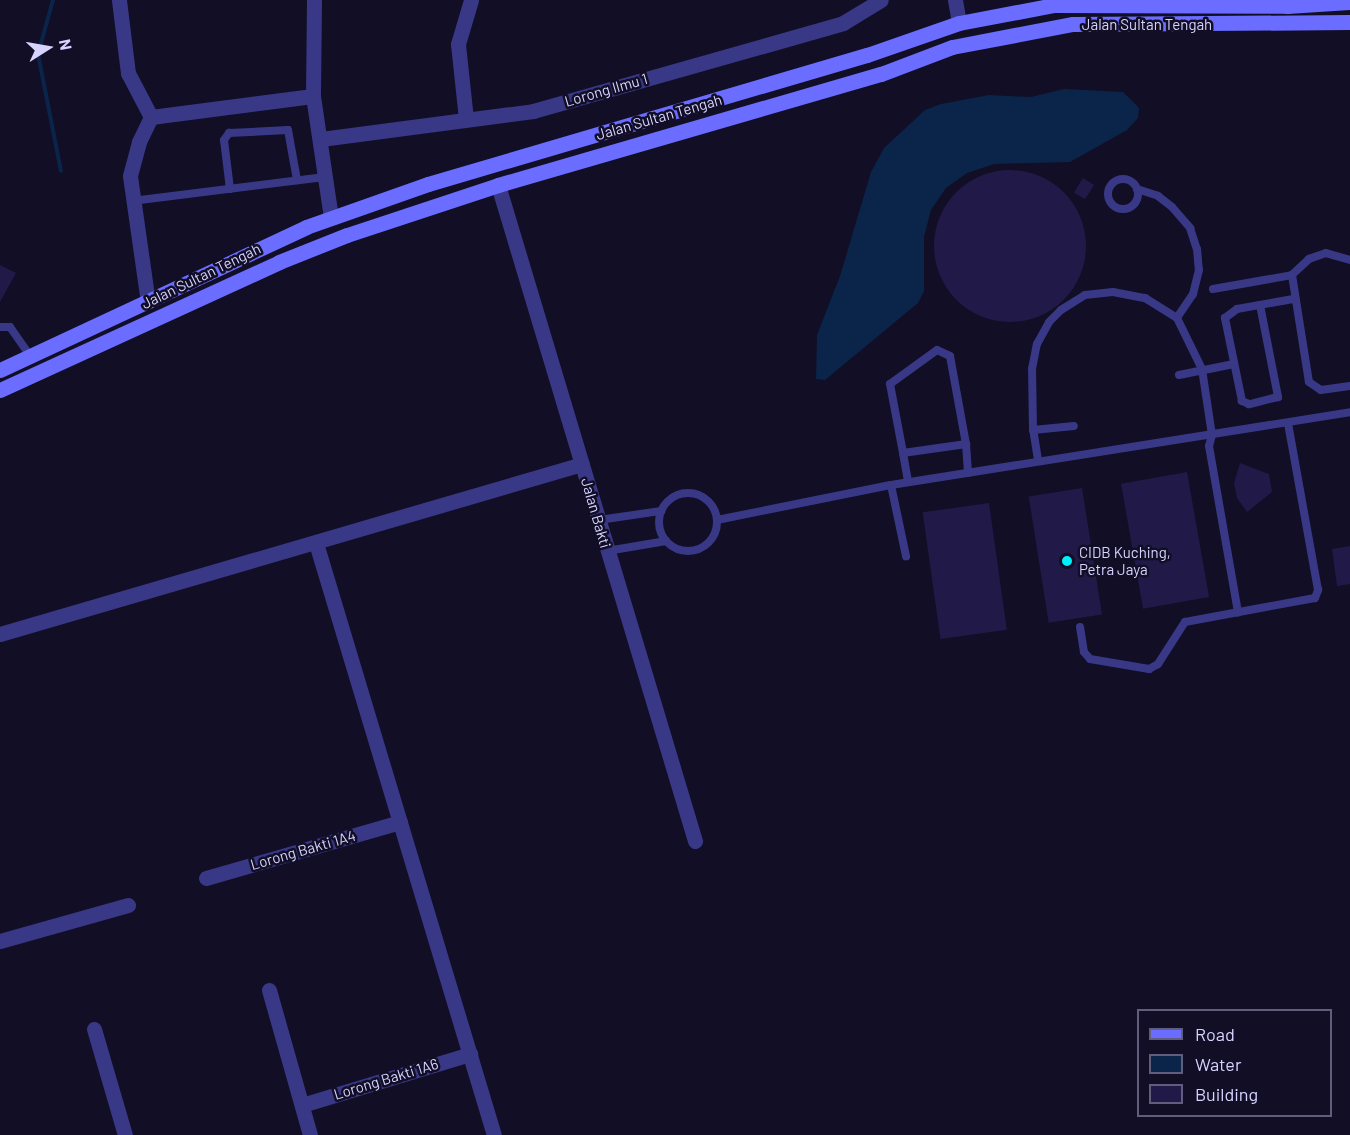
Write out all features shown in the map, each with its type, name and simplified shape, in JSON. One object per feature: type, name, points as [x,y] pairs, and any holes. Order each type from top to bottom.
[{"type":"main road","name":"Jalan Sultan Tengah","points":[[0,370],[148,302],[280,237],[331,218],[428,184],[867,55],[958,23],[1054,3],[1287,6],[1350,2]]},
{"type":"main road","name":"Jalan Sultan Tengah","points":[[0,390],[279,262],[498,185],[999,36],[1073,24],[1350,22]]},
{"type":"street","points":[[119,0],[128,73],[151,117]]},
{"type":"street","points":[[314,0],[313,96],[331,218]]},
{"type":"street","points":[[466,119],[458,44],[471,0]]},
{"type":"street","name":"Lorong Ilmu 1","points":[[321,140],[533,111],[843,23],[881,0]]},
{"type":"street","points":[[955,0],[958,23]]},
{"type":"street","points":[[151,117],[313,96]]},
{"type":"street","points":[[148,302],[130,176],[139,142],[151,117]]},
{"type":"street","name":"Jalan Bakti","points":[[498,185],[695,841]]},
{"type":"street","points":[[0,634],[582,464]]},
{"type":"street","points":[[316,543],[494,1135]]},
{"type":"street","name":"Lorong Bakti 1A4","points":[[206,878],[400,822]]},
{"type":"street","points":[[0,941],[128,905]]},
{"type":"street","points":[[269,990],[310,1135]]},
{"type":"street","points":[[93,1029],[125,1135]]},
{"type":"street","name":"Lorong Bakti 1A6","points":[[302,1105],[470,1054]]},
{"type":"lane","points":[[230,189],[224,140],[229,133],[288,130],[297,180]]},
{"type":"lane","points":[[132,201],[325,177]]},
{"type":"lane","points":[[1137,189],[1137,200],[1129,209],[1117,209],[1109,200],[1109,188],[1117,180],[1129,180],[1137,189],[1173,207],[1190,228],[1197,249],[1199,270],[1193,294],[1177,318]]},
{"type":"lane","points":[[1213,289],[1292,275],[1309,259],[1326,253],[1350,260]]},
{"type":"lane","points":[[1292,275],[1293,299],[1309,381],[1321,390],[1350,386]]},
{"type":"lane","points":[[1038,460],[1033,430],[1032,369],[1036,344],[1048,322],[1061,310],[1085,295],[1113,292],[1145,298],[1177,318],[1202,369],[1212,435],[1209,446],[1238,613]]},
{"type":"lane","points":[[1260,305],[1278,397],[1250,404],[1242,401],[1225,318],[1237,309],[1293,299]]},
{"type":"lane","points":[[0,327],[10,327],[30,356]]},
{"type":"lane","points":[[908,482],[891,384],[937,350],[950,356],[966,444],[968,473]]},
{"type":"lane","points":[[1179,375],[1234,363]]},
{"type":"lane","points":[[717,520],[908,482],[1350,412]]},
{"type":"lane","points":[[1080,627],[1084,652],[1090,659],[1149,669],[1158,664],[1185,622],[1310,600],[1317,595],[1288,423]]},
{"type":"lane","points":[[1033,430],[1074,426]]},
{"type":"lane","points":[[903,453],[966,444]]},
{"type":"lane","points":[[891,485],[906,556]]},
{"type":"lane","points":[[693,493],[710,502],[717,520],[712,540],[694,551],[674,548],[660,531],[661,511],[674,496],[693,493]]},
{"type":"lane","points":[[599,520],[661,511]]},
{"type":"lane","points":[[607,551],[666,541]]},
{"type":"water","points":[[1064,89],[1123,92],[1139,108],[1138,118],[1127,130],[1070,162],[994,164],[967,173],[946,188],[931,210],[924,237],[924,291],[918,303],[825,380],[816,379],[817,335],[840,276],[871,172],[884,148],[925,110],[941,104],[989,95],[1031,97]]},
{"type":"building","points":[[1010,170],[1039,175],[1064,192],[1081,217],[1086,246],[1081,275],[1064,300],[1039,317],[1010,322],[981,317],[956,300],[939,275],[934,246],[939,217],[956,192],[981,175]]},
{"type":"building","points":[[1083,178],[1094,185],[1085,199],[1074,192]]},
{"type":"building","points":[[0,265],[16,273],[0,302]]},
{"type":"building","points":[[1240,463],[1269,474],[1272,492],[1247,512],[1237,498],[1234,483]]},
{"type":"building","points":[[1187,472],[1209,597],[1143,609],[1121,484]]},
{"type":"building","points":[[1082,488],[1102,614],[1049,623],[1029,496]]},
{"type":"building","points":[[989,503],[1007,630],[940,639],[923,512]]},
{"type":"building","points":[[1350,546],[1350,584],[1337,586],[1332,549]]},
{"type":"waterway","points":[[53,0],[38,54],[61,171]]},
{"type":"place","name":"CIDB Kuching, Petra Jaya","points":[[1067,561]]}]
